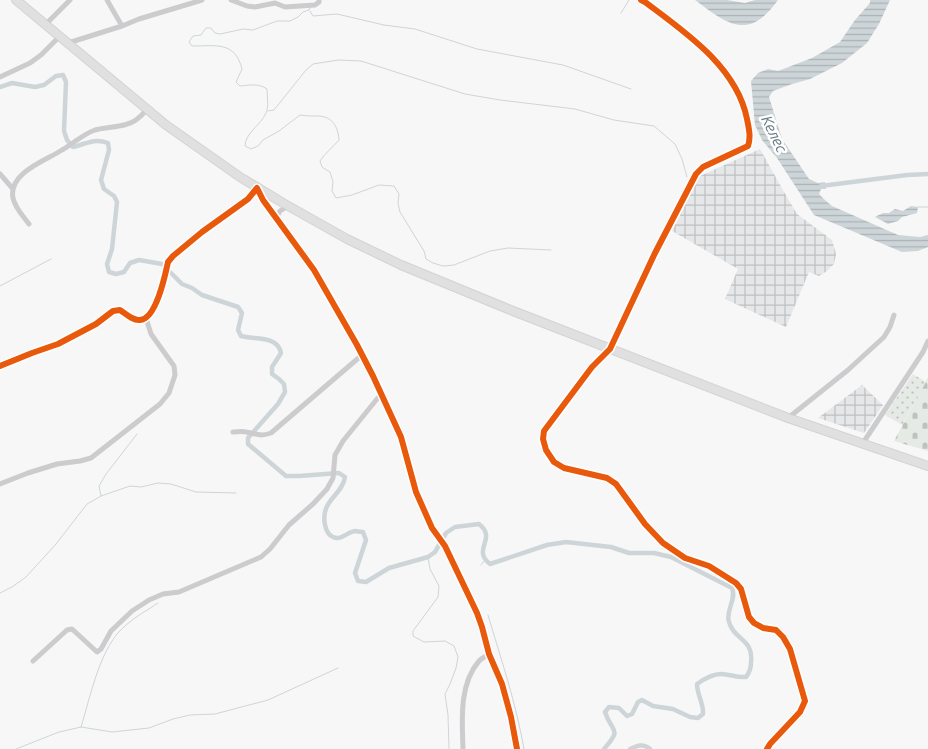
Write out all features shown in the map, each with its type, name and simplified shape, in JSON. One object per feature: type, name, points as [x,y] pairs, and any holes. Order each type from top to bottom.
[{"type":"highway","points":[[16,0],[147,109],[190,142],[258,188],[347,240],[401,265],[610,349],[788,418],[928,466]]},
{"type":"street","points":[[46,24],[70,0]]},
{"type":"street","points":[[107,0],[122,26]]},
{"type":"street","points":[[68,43],[122,26],[139,18],[202,0]]},
{"type":"street","points":[[231,0],[255,7],[275,3],[284,7],[315,5],[319,0]]},
{"type":"street","points":[[641,0],[686,33],[724,70],[738,92],[745,108],[750,139],[748,146],[703,167],[696,174],[655,253],[610,349],[592,367],[544,431],[543,440],[546,450],[554,462],[564,468],[607,478],[616,484],[645,524],[663,542],[686,558],[710,566],[736,583],[741,589],[749,617],[754,623],[763,628],[776,630],[783,637],[790,649],[805,701],[800,712],[767,749]]},
{"type":"street","points":[[0,76],[30,63],[60,36]]},
{"type":"street","points":[[12,189],[18,178],[27,170],[63,150],[86,134],[94,130],[129,124],[137,120],[147,109]]},
{"type":"street","points":[[0,174],[12,189],[17,209],[29,224]]},
{"type":"street","points":[[0,366],[58,344],[96,324],[113,310],[120,310],[139,321],[146,318],[154,308],[168,262],[172,256],[248,199],[258,188],[263,200],[314,270],[362,355],[401,437],[416,492],[432,528],[445,546],[477,613],[489,654],[502,684],[517,749]]},
{"type":"street","points":[[276,218],[280,211],[288,206]]},
{"type":"street","points":[[788,418],[848,370],[884,337],[894,315]]},
{"type":"street","points":[[0,484],[57,464],[91,458],[160,404],[169,393],[175,375],[174,366],[151,334],[146,318]]},
{"type":"street","points":[[863,443],[923,352],[928,341]]},
{"type":"street","points":[[233,432],[244,431],[263,436],[272,433],[362,355]]},
{"type":"street","points":[[33,661],[67,630],[72,629],[97,652],[101,649],[111,631],[132,611],[149,600],[163,594],[179,592],[261,557],[270,549],[289,525],[327,489],[334,478],[335,455],[343,441],[381,394]]},
{"type":"street","points":[[463,749],[462,713],[467,680],[480,660],[489,654]]},
{"type":"shaded area","points":[[760,149],[797,214],[832,240],[836,254],[834,264],[827,271],[819,276],[809,272],[786,327],[725,299],[738,269],[672,231],[700,176]]},
{"type":"shaded area","points":[[862,385],[883,405],[864,433],[818,418]]},
{"type":"green space","points":[[913,374],[926,382],[902,425],[885,415]]},
{"type":"green space","points":[[928,377],[928,451],[894,441]]},
{"type":"water","points":[[695,0],[727,0],[745,3],[755,0],[778,0],[757,21],[748,25],[738,25],[728,22]]},
{"type":"water","name":"Келес","points":[[870,0],[890,0],[879,24],[867,43],[842,63],[810,79],[773,91],[769,97],[782,139],[809,179],[818,183],[825,182],[826,189],[821,189],[819,194],[832,206],[898,235],[920,237],[928,235],[928,247],[918,251],[902,252],[814,215],[777,158],[762,140],[755,125],[751,81],[758,73],[768,69],[778,71],[812,58],[840,42],[855,20],[870,3]]},
{"type":"water","points":[[911,206],[918,207],[917,213],[902,217],[898,221],[888,224],[875,217],[895,209],[903,211]]},
{"type":"waterway","points":[[621,13],[629,0]]},
{"type":"waterway","points":[[310,8],[290,21],[277,21],[253,30],[243,29],[220,34],[215,33],[211,28],[206,28],[201,35],[193,36],[189,42],[192,46],[217,46],[229,49],[239,60],[242,69],[236,82],[240,86],[257,85],[267,89],[267,111],[250,133],[245,146],[251,149],[258,146],[263,140],[279,131],[300,115],[322,116],[336,126],[339,140],[320,161],[322,167],[330,172],[333,182],[332,191],[336,198],[352,195],[379,185],[394,186],[399,194],[400,212],[424,251],[426,259],[443,266],[454,265],[490,251],[508,248],[551,250]]},
{"type":"waterway","points":[[310,11],[313,16],[337,14],[384,25],[415,29],[477,49],[563,65],[631,89]]},
{"type":"waterway","points":[[268,111],[274,110],[313,64],[338,60],[361,61],[465,94],[575,109],[614,120],[654,126],[675,144],[687,177]]},
{"type":"waterway","points":[[0,87],[12,83],[35,87],[44,85],[56,76],[63,75],[66,82],[64,131],[67,140],[73,147],[94,141],[108,143],[109,150],[101,180],[104,189],[114,196],[117,202],[112,249],[107,264],[109,272],[116,274],[124,272],[130,263],[139,260],[162,264],[182,284],[202,295],[238,307],[242,313],[238,330],[241,336],[265,339],[279,347],[281,353],[272,367],[272,374],[284,384],[285,392],[278,404],[248,438],[248,444],[286,476],[339,473],[345,477],[340,489],[328,504],[324,517],[329,534],[336,538],[355,531],[363,532],[366,540],[355,573],[358,581],[366,582],[389,568],[428,557],[435,552],[446,533],[455,527],[479,524],[486,534],[483,554],[490,564],[547,545],[566,542],[611,547],[629,553],[654,553],[671,557],[732,588],[733,596],[728,618],[735,633],[750,649],[750,668],[746,677],[718,674],[708,677],[697,684],[703,710],[703,714],[698,718],[690,717],[673,709],[653,706],[642,700],[638,702],[632,714],[627,716],[619,708],[609,707],[605,712],[615,733],[604,749]]},
{"type":"waterway","points":[[821,186],[928,174]]},
{"type":"waterway","points":[[918,207],[928,207]]},
{"type":"waterway","points":[[0,286],[51,259]]},
{"type":"waterway","points":[[101,496],[99,486],[137,434]]},
{"type":"waterway","points":[[0,593],[26,577],[56,544],[87,504],[101,496],[130,486],[141,487],[158,483],[171,484],[196,492],[236,493]]},
{"type":"waterway","points":[[428,557],[430,569],[439,586],[438,597],[413,631],[413,636],[424,642],[445,641],[454,646],[458,657],[456,668],[445,694],[449,749]]},
{"type":"waterway","points":[[481,565],[485,560]]},
{"type":"waterway","points":[[81,727],[93,686],[109,645],[126,625],[158,603]]},
{"type":"waterway","points":[[488,615],[513,698],[524,749]]},
{"type":"waterway","points":[[16,749],[59,732],[81,727],[112,732],[149,728],[190,715],[215,714],[268,700],[338,668]]},
{"type":"waterway","points":[[630,749],[638,746],[650,749]]},
{"type":"cycle path","points":[[641,0],[692,38],[721,67],[741,100],[747,119],[750,136],[749,143],[748,146],[703,167],[696,174],[655,253],[610,349],[592,367],[544,431],[543,439],[546,450],[554,462],[564,468],[607,478],[616,484],[645,524],[663,543],[685,558],[709,566],[736,583],[741,589],[749,617],[754,623],[763,628],[776,630],[783,637],[790,649],[805,701],[800,712],[767,749]]},
{"type":"cycle path","points":[[0,366],[58,344],[96,324],[113,311],[120,310],[137,320],[146,318],[159,296],[168,262],[173,256],[202,232],[248,199],[257,188],[263,200],[314,270],[373,376],[401,437],[416,492],[432,528],[445,546],[477,613],[489,654],[502,684],[517,749]]}]
